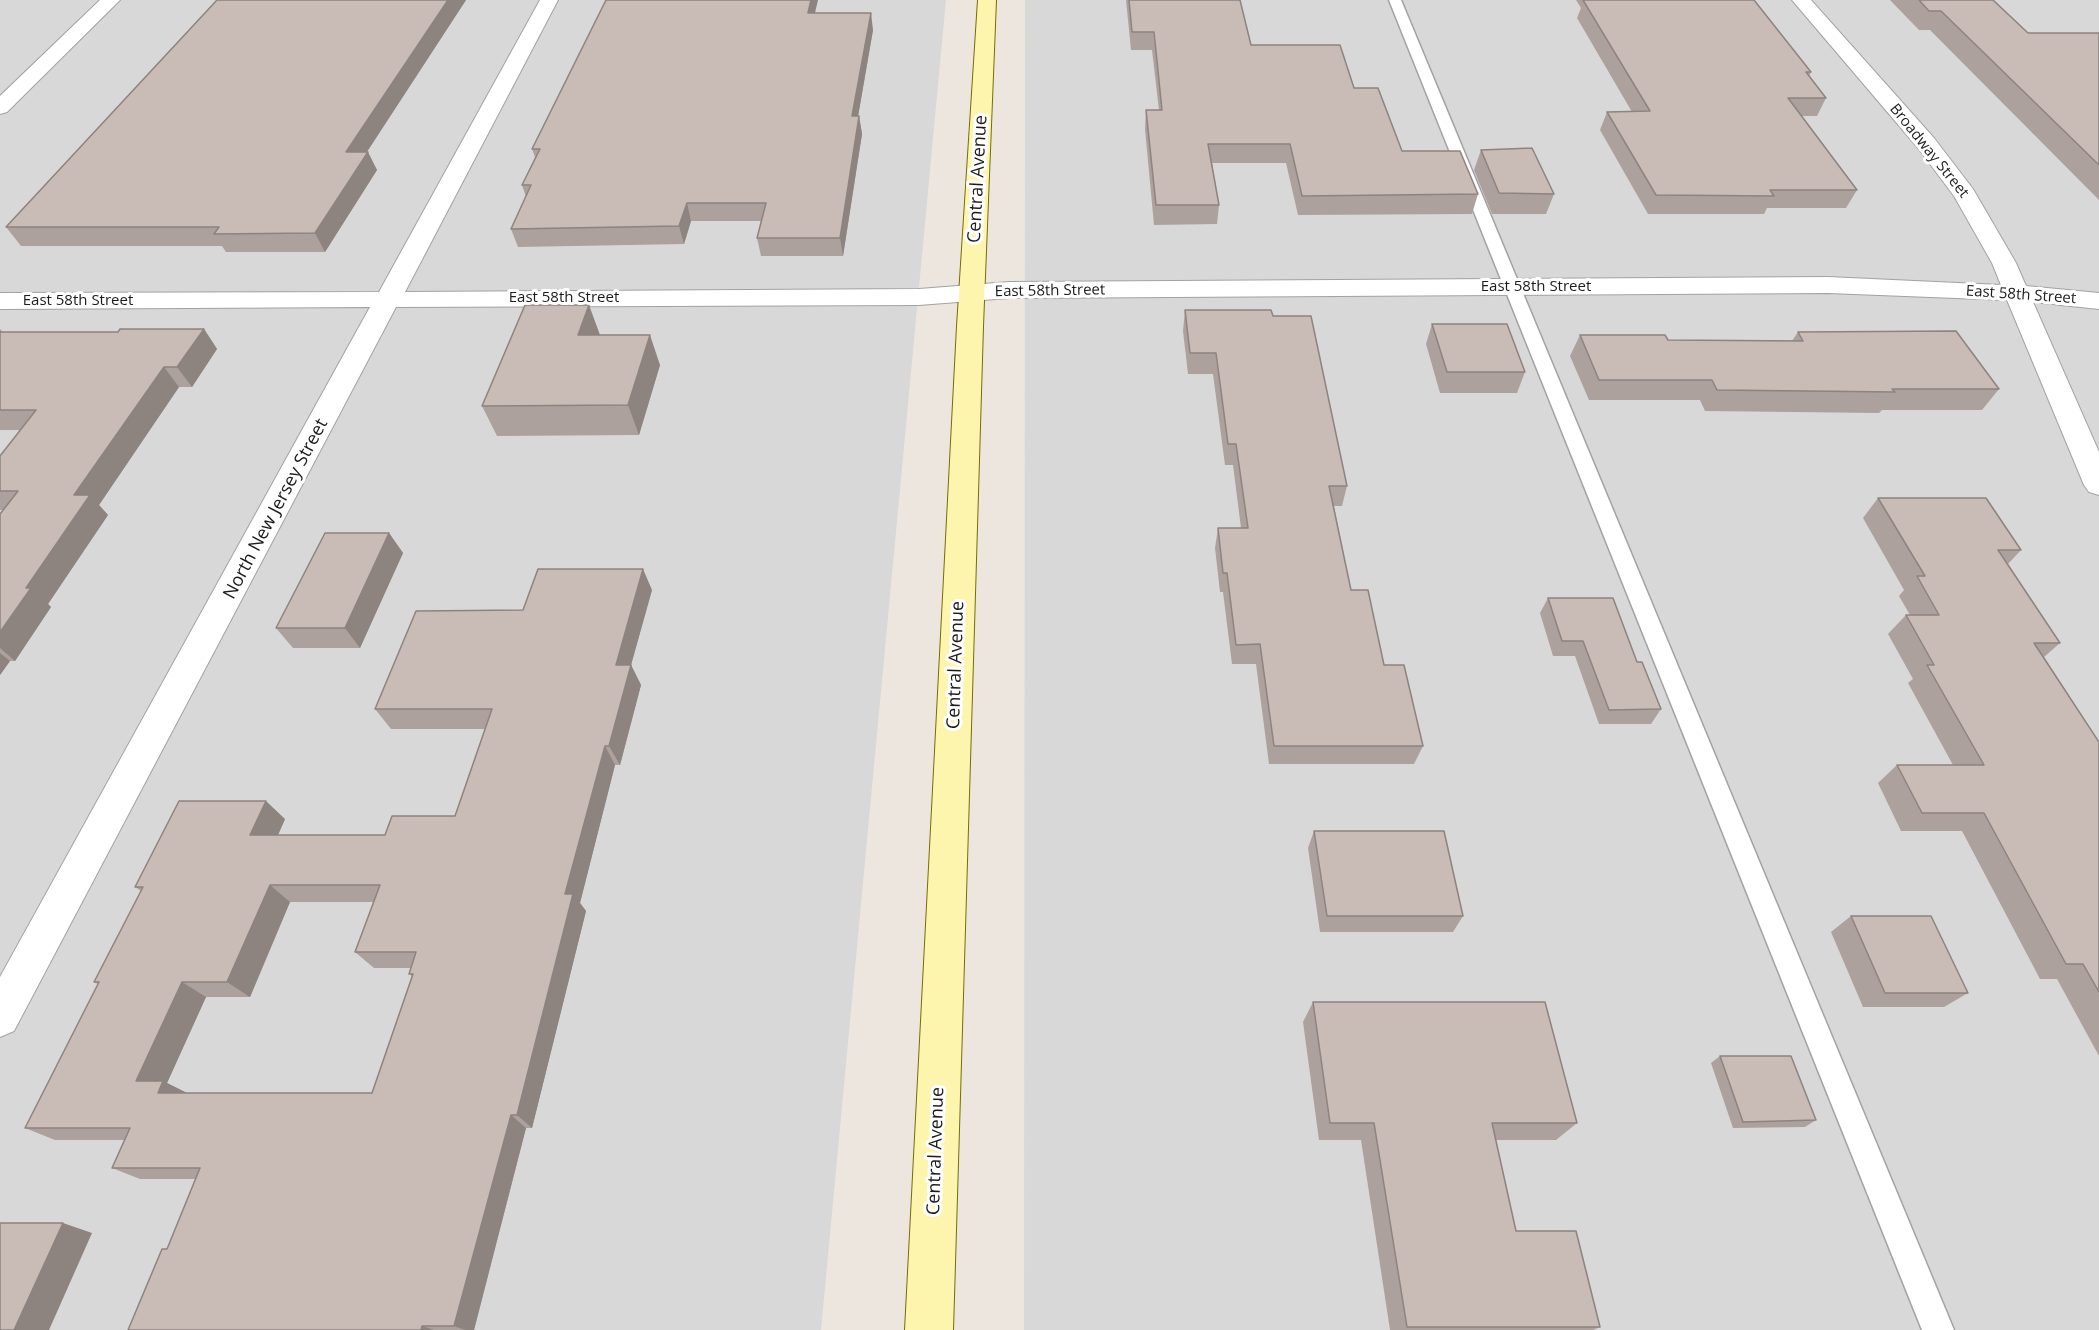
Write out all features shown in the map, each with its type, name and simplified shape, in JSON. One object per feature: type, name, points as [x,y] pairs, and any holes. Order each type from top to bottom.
[{"type":"main road","name":"Central Avenue","points":[[929,1330],[972,294],[987,0]]},
{"type":"street","points":[[0,108],[111,0]]},
{"type":"street","name":"North New Jersey Street","points":[[0,1017],[390,299],[549,0]]},
{"type":"street","name":"Broadway Street","points":[[1800,0],[1911,125],[1953,177],[1989,233],[2099,485]]},
{"type":"street","name":"East 58th Street","points":[[0,301],[919,297],[1009,290],[1828,285],[2017,293],[2099,301]]},
{"type":"lane","points":[[1395,0],[1515,287],[1527,326],[1938,1330]]},
{"type":"shaded area","points":[[0,0],[946,0],[821,1330],[0,1330]]},
{"type":"shaded area","points":[[1025,0],[2099,0],[2099,1330],[1024,1330]]},
{"type":"building","points":[[217,0],[448,0],[346,152],[368,152],[315,233],[214,234],[219,227],[6,227]]},
{"type":"building","points":[[606,0],[811,0],[808,13],[871,13],[852,116],[859,116],[840,238],[757,238],[766,203],[687,203],[679,226],[511,229],[531,185],[522,185],[540,149],[532,149]]},
{"type":"building","points":[[1129,0],[1240,0],[1251,45],[1340,45],[1354,88],[1378,88],[1402,151],[1460,151],[1478,194],[1302,196],[1290,144],[1208,144],[1219,205],[1156,205],[1146,110],[1162,110],[1154,32],[1132,32]]},
{"type":"building","points":[[1583,0],[1754,0],[1811,72],[1806,72],[1826,98],[1788,98],[1857,190],[1770,190],[1774,196],[1656,195],[1607,112],[1650,111]]},
{"type":"building","points":[[1919,0],[1993,0],[2028,33],[2099,33],[2099,165],[1941,11],[1929,11]]},
{"type":"building","points":[[1532,148],[1554,194],[1499,193],[1481,150]]},
{"type":"building","points":[[525,305],[589,305],[578,335],[650,335],[628,405],[482,406]]},
{"type":"building","points":[[1185,310],[1271,310],[1273,316],[1311,316],[1347,486],[1329,486],[1351,590],[1368,590],[1384,665],[1404,665],[1423,746],[1274,746],[1260,644],[1236,645],[1227,573],[1223,573],[1218,528],[1248,528],[1236,444],[1228,444],[1216,353],[1190,353]]},
{"type":"building","points":[[1432,324],[1507,324],[1525,372],[1447,372]]},
{"type":"building","points":[[120,329],[204,329],[177,367],[164,367],[74,495],[90,495],[26,588],[31,588],[0,632],[0,514],[18,491],[0,491],[0,456],[36,410],[0,410],[0,332],[118,332]]},
{"type":"building","points":[[1956,331],[1999,389],[1892,389],[1895,392],[1717,390],[1712,380],[1599,380],[1580,335],[1665,335],[1668,340],[1803,341],[1798,332]]},
{"type":"building","points":[[1878,498],[1986,498],[2021,550],[1998,550],[2060,643],[2034,643],[2099,742],[2099,992],[2083,964],[2066,964],[1984,813],[1922,813],[1897,765],[1984,765],[1927,665],[1934,665],[1906,615],[1939,615],[1917,576],[1925,576]]},
{"type":"building","points":[[325,533],[389,533],[345,628],[276,628]]},
{"type":"building","points":[[538,569],[643,569],[616,665],[631,665],[609,746],[605,746],[565,894],[573,894],[517,1115],[511,1115],[454,1326],[422,1326],[421,1330],[128,1330],[162,1249],[167,1249],[200,1168],[112,1168],[130,1128],[25,1128],[99,982],[94,982],[143,887],[135,887],[179,801],[266,801],[250,835],[385,835],[392,816],[455,816],[492,709],[375,709],[416,611],[523,610]],"holes":[[[270,885],[380,885],[355,952],[416,952],[409,974],[413,974],[372,1093],[158,1093],[163,1081],[136,1081],[182,982],[227,982]]]},
{"type":"building","points":[[1548,598],[1613,598],[1637,662],[1642,662],[1661,709],[1609,710],[1583,641],[1562,641]]},
{"type":"building","points":[[1314,831],[1444,831],[1463,916],[1327,916]]},
{"type":"building","points":[[1851,916],[1931,916],[1968,993],[1885,993]]},
{"type":"building","points":[[1313,1002],[1545,1002],[1577,1123],[1492,1123],[1516,1231],[1576,1231],[1600,1327],[1407,1327],[1374,1123],[1330,1123]]},
{"type":"building","points":[[1720,1056],[1791,1056],[1816,1120],[1743,1122]]},
{"type":"building","points":[[0,1223],[63,1223],[14,1330],[0,1330]]}]
